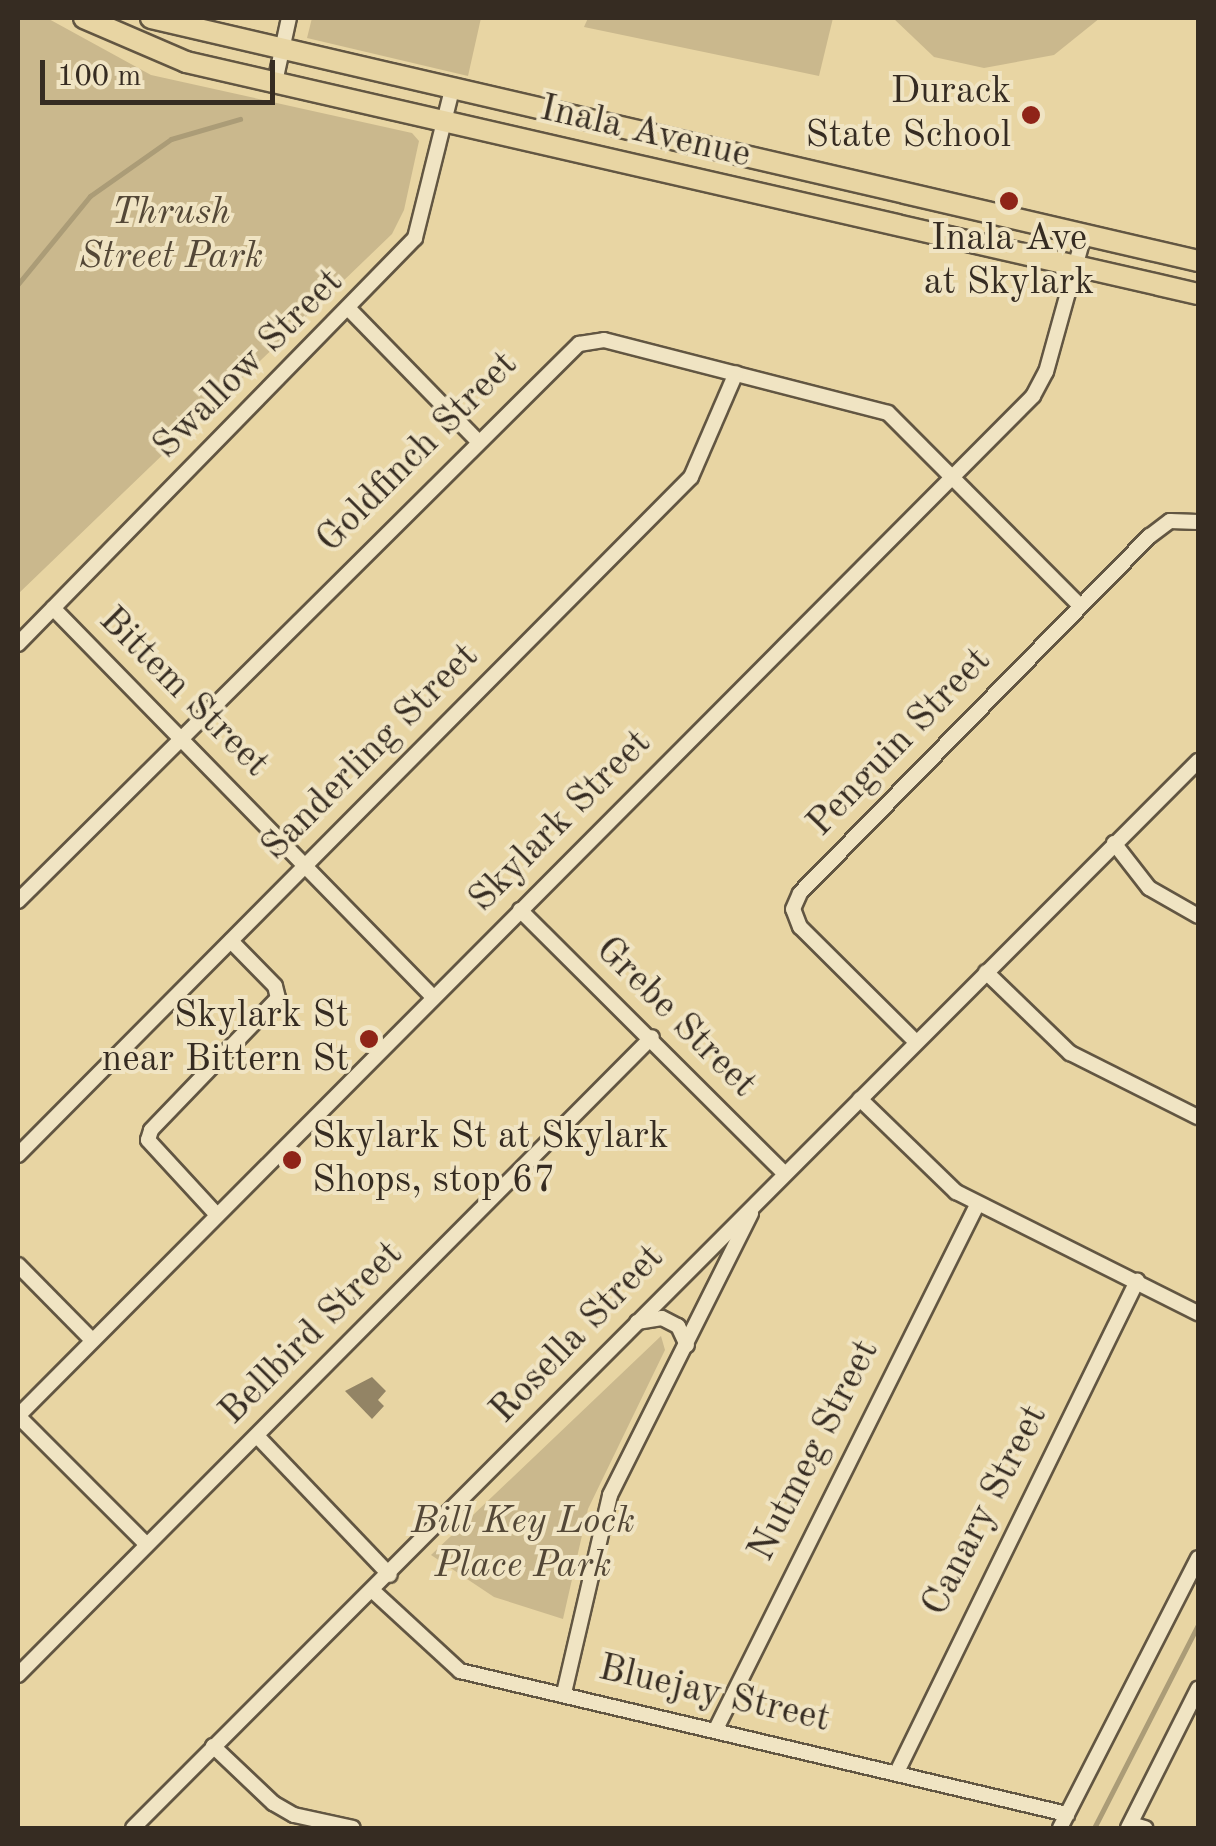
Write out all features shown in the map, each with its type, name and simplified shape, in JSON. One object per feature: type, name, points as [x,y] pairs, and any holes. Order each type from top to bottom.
[{"type":"main road","name":"Inala Avenue","points":[[84,18],[163,55],[1198,294]]},
{"type":"main road","name":"Inala Avenue","points":[[151,18],[1198,261]]},
{"type":"street","points":[[275,82],[288,18]]},
{"type":"street","name":"Swallow Street","points":[[18,644],[350,310],[415,238],[452,90]]},
{"type":"street","name":"Skylark Street","points":[[18,1416],[1042,384],[1071,264],[1084,235]]},
{"type":"street","points":[[350,310],[477,440]]},
{"type":"street","name":"Goldfinch Street","points":[[18,902],[477,440],[579,344],[604,340],[888,414],[1080,606]]},
{"type":"street","name":"Sanderling Street","points":[[18,1155],[691,477],[736,373]]},
{"type":"street","name":"Penguin Street","points":[[916,1042],[800,927],[793,909],[817,875],[1080,606],[1170,521],[1198,522]]},
{"type":"street","name":"Bittem Street","points":[[54,608],[433,997]]},
{"type":"street","name":"Rosella Street","points":[[133,1828],[1198,761]]},
{"type":"street","points":[[1114,843],[1149,888],[1198,916]]},
{"type":"street","name":"Grebe Street","points":[[520,910],[784,1174]]},
{"type":"street","points":[[217,1215],[148,1140],[151,1130],[278,998],[276,986],[230,941]]},
{"type":"street","points":[[986,972],[1060,1046],[1198,1117]]},
{"type":"street","name":"Bellbird Street","points":[[18,1676],[652,1038]]},
{"type":"street","points":[[860,1100],[976,1205],[1198,1313]]},
{"type":"street","points":[[564,1693],[610,1496],[757,1201]]},
{"type":"street","name":"Nutmeg Street","points":[[716,1729],[976,1205]]},
{"type":"street","points":[[18,1265],[91,1339]]},
{"type":"street","name":"Canary Street","points":[[897,1772],[1137,1281]]},
{"type":"street","points":[[635,1323],[662,1318],[678,1326],[687,1345]]},
{"type":"street","points":[[18,1416],[147,1544]]},
{"type":"street","points":[[257,1436],[390,1574]]},
{"type":"street","points":[[1060,1828],[1198,1558]]},
{"type":"street","name":"Bluejay Street","points":[[373,1591],[460,1670],[1067,1814]]},
{"type":"street","points":[[1135,1827],[1198,1689]]},
{"type":"street","points":[[213,1746],[273,1803],[294,1815],[352,1828]]},
{"type":"green space","name":"Thrush Street Park","points":[[18,18],[47,18],[151,75],[412,133],[419,141],[404,210],[392,234],[18,594]]},
{"type":"green space","points":[[312,18],[481,18],[468,76],[307,38]]},
{"type":"green space","points":[[588,18],[833,18],[819,76],[584,27]]},
{"type":"green space","points":[[893,18],[1100,18],[1054,55],[984,68],[934,57]]},
{"type":"green space","name":"Bill Key Lock Place Park","points":[[661,1336],[665,1350],[588,1509],[563,1619],[494,1597],[431,1555]]},
{"type":"building","points":[[372,1377],[386,1391],[378,1400],[384,1406],[372,1419],[345,1391]]},
{"type":"waterway","points":[[18,284],[90,196],[171,139],[240,119]]},
{"type":"waterway","points":[[1094,1828],[1198,1625]]},
{"type":"place","name":"Durack State School","points":[[1031,115]]},
{"type":"place","name":"Inala Ave at Skylark","points":[[1009,201]]},
{"type":"place","name":"Skylark St near Bittern St","points":[[369,1039]]},
{"type":"place","name":"Skylark St at Skylark Shops, stop 67","points":[[292,1160]]}]
